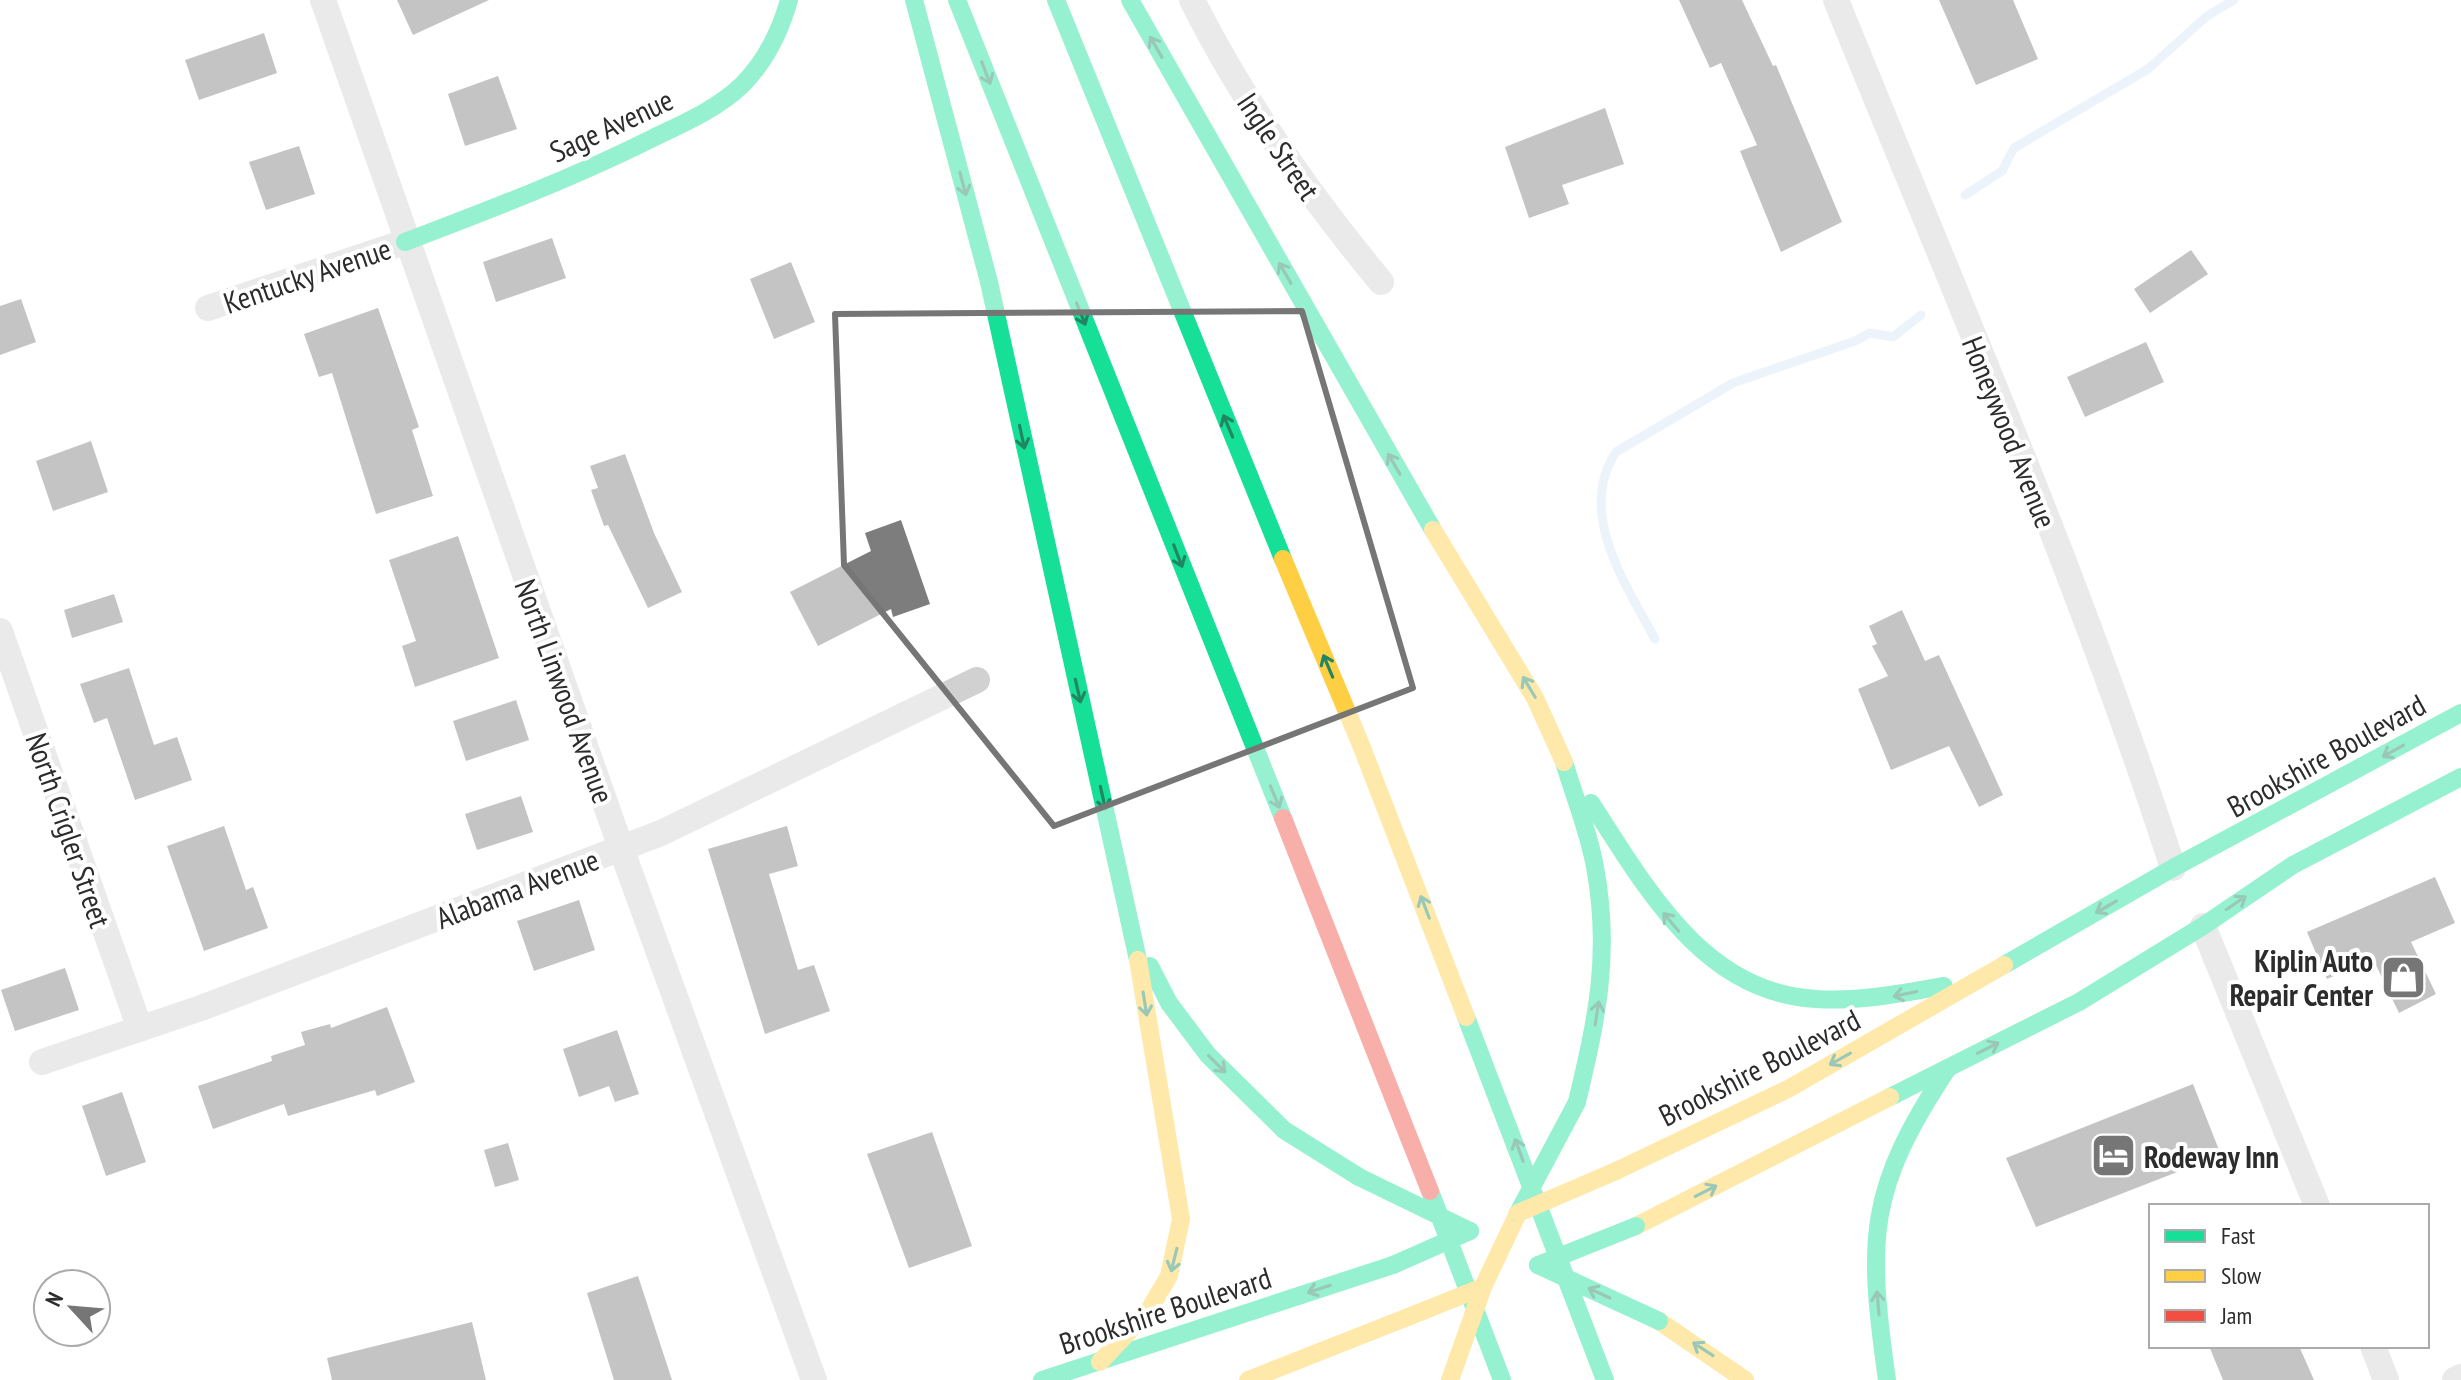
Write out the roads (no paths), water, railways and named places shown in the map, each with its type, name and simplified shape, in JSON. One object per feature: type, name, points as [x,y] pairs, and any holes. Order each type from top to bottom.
[{"type":"main road","name":"Sage Avenue","points":[[405,242],[614,158],[712,109],[742,85],[767,55],[789,0]]},
{"type":"main road","points":[[914,0],[989,282],[1059,610],[1133,927],[1181,1219],[1169,1276],[1149,1310],[1100,1362]]},
{"type":"main road","points":[[957,0],[1235,701],[1341,958],[1502,1380]]},
{"type":"main road","points":[[1056,0],[1199,358],[1361,745],[1605,1380]]},
{"type":"main road","points":[[1130,0],[1397,470],[1535,698],[1562,757],[1595,865],[1604,937],[1599,1011],[1577,1102],[1518,1213],[1519,1262]]},
{"type":"main road","name":"Brookshire Boulevard","points":[[1042,1380],[1393,1265],[1616,1171],[1788,1089],[2173,868],[2461,713]]},
{"type":"main road","points":[[1562,757],[1658,907],[1688,942],[1736,980],[1782,996],[1821,1001],[1888,998],[1981,978]]},
{"type":"main road","points":[[1248,1380],[1483,1287],[1519,1262],[1636,1226],[2079,1002],[2203,926],[2293,865],[2461,777]]},
{"type":"main road","points":[[1133,927],[1169,1003],[1208,1055],[1284,1130],[1359,1177],[1470,1231],[1519,1262],[1659,1321],[1745,1380]]},
{"type":"main road","points":[[1887,1380],[1874,1245],[1878,1218],[1897,1157],[1919,1110],[1948,1068]]},
{"type":"main road","points":[[1450,1380],[1483,1287],[1519,1262]]},
{"type":"street","name":"North Linwood Avenue","points":[[323,0],[405,242],[814,1380]]},
{"type":"street","name":"Ingle Street","points":[[1192,0],[1217,50],[1270,136],[1381,282]]},
{"type":"street","name":"Honeywood Avenue","points":[[1836,0],[2136,752],[2173,868]]},
{"type":"street","name":"Kentucky Avenue","points":[[208,308],[405,242]]},
{"type":"street","name":"North Crigler Street","points":[[0,631],[140,1029]]},
{"type":"street","name":"Alabama Avenue","points":[[42,1062],[140,1029],[661,833],[977,680]]},
{"type":"street","points":[[2203,926],[2316,1204]]},
{"type":"street","points":[[2374,1348],[2386,1380]]},
{"type":"street","points":[[2455,1380],[2461,1377]]},
{"type":"waterway","points":[[1965,195],[2002,171],[2014,148],[2148,69],[2207,16],[2234,0]]},
{"type":"waterway","points":[[1655,639],[1619,572],[1603,523],[1601,499],[1605,475],[1616,452],[1733,383],[1870,333],[1893,337],[1921,315]]},
{"type":"place","name":"Kiplin Auto Repair Center","points":[[2404,977]]},
{"type":"place","name":"Rodeway Inn","points":[[2113,1156]]}]
